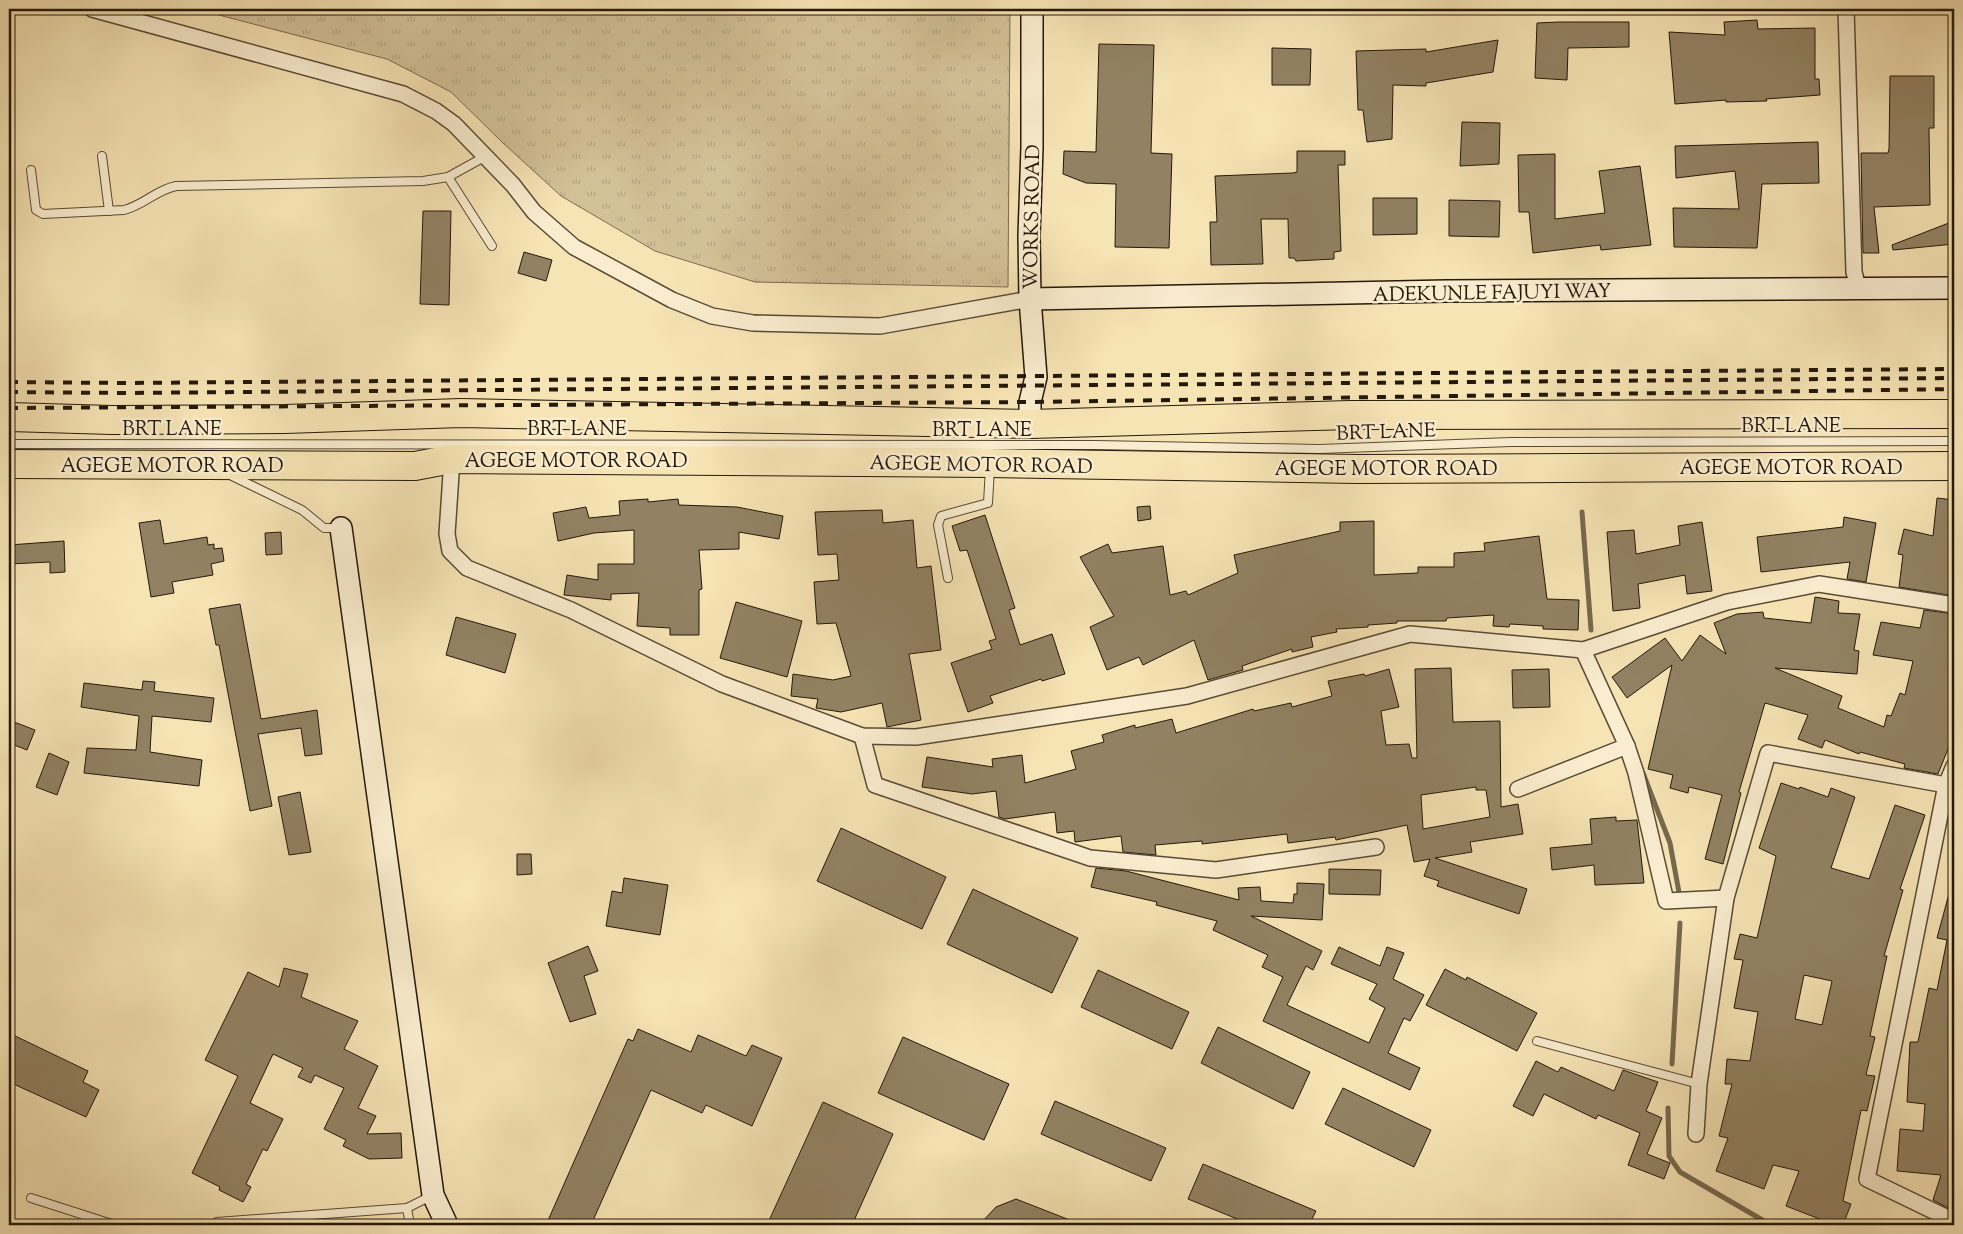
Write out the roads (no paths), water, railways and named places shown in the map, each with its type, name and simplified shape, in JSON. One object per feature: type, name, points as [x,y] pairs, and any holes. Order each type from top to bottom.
[{"type":"highway","name":"AGEGE MOTOR ROAD","points":[[9,417],[112,420],[276,419],[461,413],[1030,424],[1351,415],[1954,414]]},
{"type":"highway","name":"AGEGE MOTOR ROAD","points":[[9,464],[414,466],[452,459],[990,463],[1357,469],[1954,466]]},
{"type":"street","points":[[92,9],[403,94],[436,111],[454,124],[486,156],[534,212],[574,247],[672,300],[712,316],[753,323],[880,326],[1030,299]]},
{"type":"street","name":"WORKS ROAD","points":[[1030,424],[1030,402],[1036,376],[1030,299],[1032,9]]},
{"type":"street","points":[[1846,9],[1854,272],[1858,288]]},
{"type":"street","name":"ADEKUNLE FAJUYI WAY","points":[[1030,299],[1437,292],[1954,288]]},
{"type":"street","points":[[452,459],[447,534],[450,551],[467,568],[571,610],[722,684],[862,736],[916,737],[1187,696],[1410,634],[1583,650],[1727,602],[1819,584],[1954,605]]},
{"type":"street","points":[[341,528],[433,1195],[448,1225]]},
{"type":"street","points":[[1583,650],[1627,746],[1636,773],[1666,901],[1726,898]]},
{"type":"street","points":[[862,736],[875,785],[1090,858],[1216,870],[1376,847]]},
{"type":"street","points":[[1518,789],[1627,746]]},
{"type":"street","points":[[1696,1134],[1699,1084],[1726,898],[1768,753],[1946,785]]},
{"type":"street","points":[[1954,766],[1946,785],[1867,1179],[1954,1221]]},
{"type":"lane","points":[[102,156],[109,211]]},
{"type":"lane","points":[[31,170],[36,210],[39,212],[109,211],[137,207],[163,189],[176,186],[424,181],[448,177],[486,156]]},
{"type":"lane","points":[[448,177],[492,246]]},
{"type":"lane","name":"BRT LANE","points":[[9,444],[1095,445],[1319,450],[1511,442],[1954,441]]},
{"type":"lane","points":[[948,578],[938,525],[941,516],[988,503],[990,463]]},
{"type":"lane","points":[[210,466],[302,510],[324,528],[341,528]]},
{"type":"lane","points":[[1537,1041],[1699,1084]]},
{"type":"lane","points":[[216,1225],[217,1222],[407,1208],[433,1195]]},
{"type":"lane","points":[[31,1198],[115,1225]]},
{"type":"lane","points":[[407,1208],[410,1225]]},
{"type":"waterway","points":[[1582,512],[1591,630]]},
{"type":"waterway","points":[[1643,773],[1670,843],[1680,898]]},
{"type":"waterway","points":[[1672,1064],[1680,923]]},
{"type":"waterway","points":[[1668,1108],[1669,1156],[1680,1172],[1771,1225]]},
{"type":"railway","points":[[9,382],[124,383],[1954,369]]},
{"type":"railway","points":[[9,392],[123,393],[1954,378]]},
{"type":"railway","points":[[9,408],[1030,402],[1954,389]]}]
